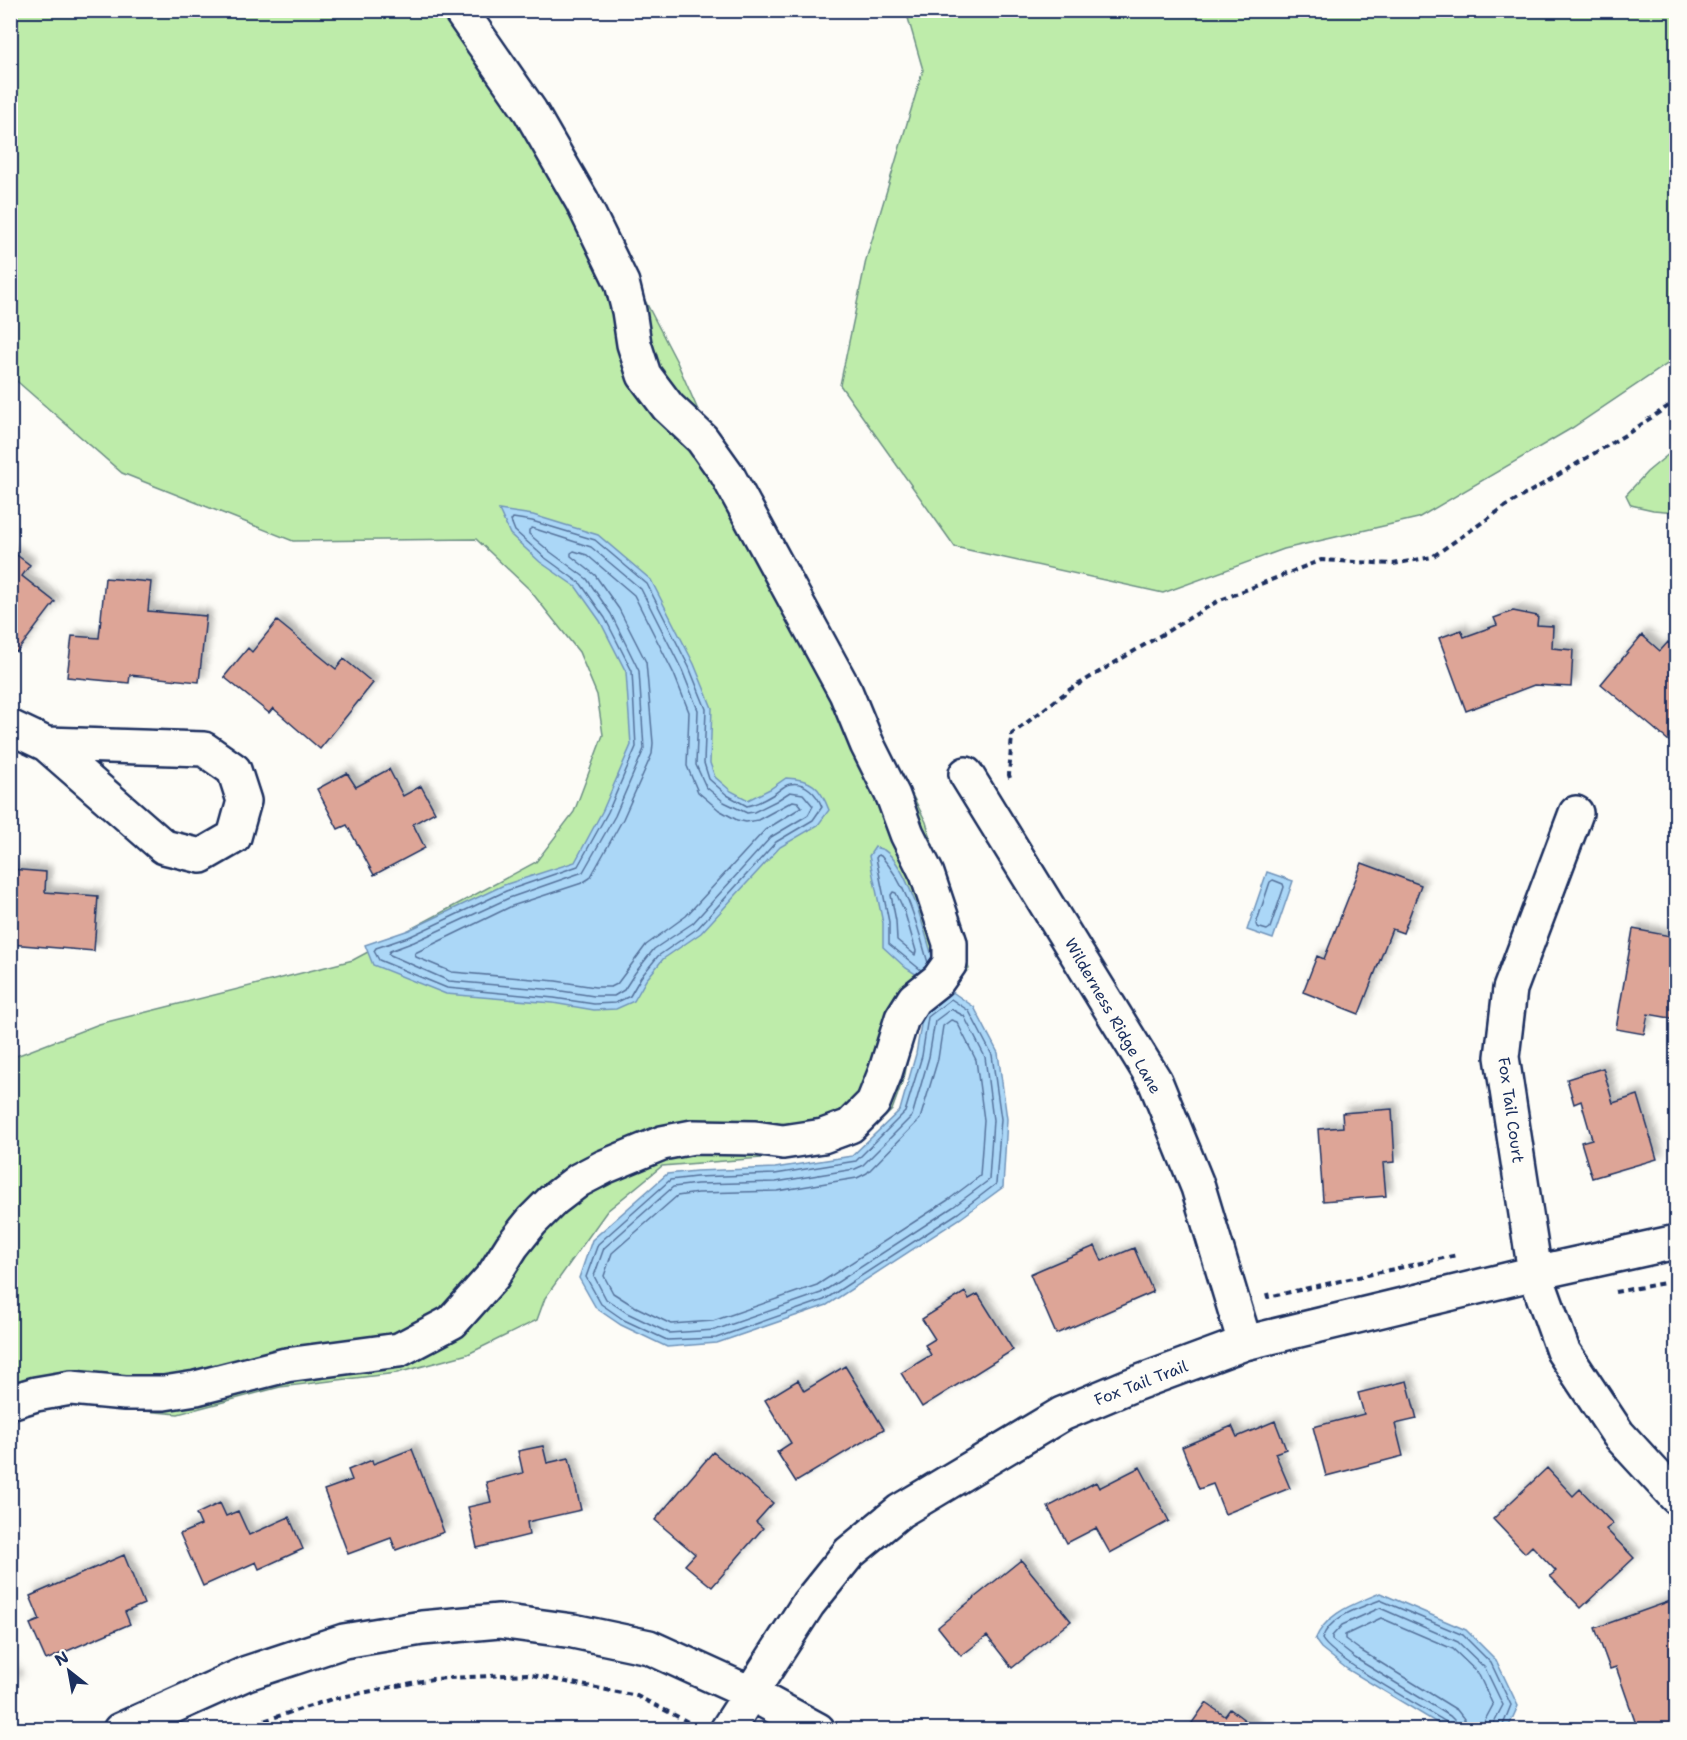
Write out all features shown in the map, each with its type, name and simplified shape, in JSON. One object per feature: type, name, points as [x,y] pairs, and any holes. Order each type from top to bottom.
[{"type":"street","points":[[10,1402],[36,1394],[70,1388],[125,1393],[164,1393],[196,1388],[286,1365],[399,1350],[452,1322],[493,1276],[512,1246],[532,1221],[570,1187],[604,1167],[662,1143],[693,1137],[744,1137],[783,1142],[823,1136],[850,1126],[873,1102],[885,1073],[902,1018],[908,1008],[914,999],[939,980],[950,963],[950,943],[927,874],[907,834],[893,796],[867,744],[846,693],[727,474],[702,439],[668,407],[644,375],[634,344],[622,282],[582,201],[530,111],[460,10]]},
{"type":"street","points":[[10,727],[46,744],[164,847],[201,856],[234,837],[244,801],[234,770],[204,749],[46,744]]},
{"type":"street","name":"Wilderness Ridge Lane","points":[[966,774],[1155,1081],[1198,1187],[1245,1343]]},
{"type":"street","name":"Fox Tail Court","points":[[1576,813],[1510,989],[1502,1057],[1535,1273],[1563,1350],[1617,1434],[1677,1497]]},
{"type":"street","name":"Fox Tail Trail","points":[[727,1730],[808,1604],[849,1553],[900,1511],[1062,1414],[1129,1386],[1245,1343],[1535,1273],[1677,1242]]},
{"type":"street","points":[[120,1730],[247,1673],[344,1641],[422,1628],[499,1622],[573,1631],[649,1647],[750,1693],[818,1730]]},
{"type":"path","points":[[1015,785],[1009,775],[1012,734],[1069,690],[1218,601],[1320,560],[1393,564],[1432,557],[1506,506],[1677,401]]},
{"type":"path","points":[[1264,1286],[1268,1297],[1461,1254]]},
{"type":"path","points":[[234,1730],[332,1700],[432,1679],[526,1674],[637,1696],[703,1730]]},
{"type":"green space","points":[[11,11],[480,11],[639,289],[677,362],[704,424],[846,665],[926,822],[969,969],[915,1014],[905,1074],[892,1110],[861,1140],[845,1147],[812,1154],[662,1166],[607,1211],[545,1298],[537,1320],[468,1354],[397,1373],[280,1387],[178,1414],[62,1404],[11,1420],[11,1058],[99,1024],[353,960],[536,862],[574,812],[603,735],[597,695],[579,652],[529,589],[476,539],[293,541],[122,473],[11,376]]},
{"type":"green space","points":[[906,11],[1676,11],[1676,358],[1572,428],[1418,518],[1284,549],[1163,593],[955,547],[840,385],[866,260],[923,70]]},
{"type":"green space","points":[[1676,448],[1676,512],[1631,505],[1626,495],[1647,472]]},
{"type":"water","points":[[499,510],[533,515],[598,535],[651,580],[694,664],[712,708],[710,763],[715,777],[731,791],[748,800],[786,778],[802,780],[814,785],[829,810],[818,825],[780,847],[701,933],[663,959],[646,980],[634,1001],[616,1009],[594,1010],[553,1003],[446,994],[373,965],[365,945],[409,930],[504,885],[575,862],[603,810],[631,745],[626,672],[600,621],[576,587],[540,562],[510,534]]},
{"type":"water","points":[[875,847],[884,850],[893,859],[902,872],[916,906],[936,971],[925,980],[906,968],[883,947],[883,923],[869,856]]},
{"type":"water","points":[[1267,872],[1293,881],[1273,939],[1247,930]]},
{"type":"water","points":[[951,991],[974,1007],[998,1053],[1007,1119],[1003,1187],[961,1218],[827,1305],[717,1343],[667,1347],[621,1325],[596,1308],[579,1278],[592,1240],[667,1174],[775,1168],[852,1156],[900,1110],[916,1054],[923,1013]]},
{"type":"water","points":[[1380,1593],[1466,1630],[1496,1660],[1518,1706],[1509,1726],[1503,1729],[1447,1729],[1347,1669],[1321,1648],[1315,1640],[1326,1622],[1351,1605]]},
{"type":"building","points":[[10,550],[30,565],[22,576],[55,602],[17,652],[10,647]]},
{"type":"building","points":[[105,578],[151,582],[148,611],[206,616],[199,682],[130,675],[129,683],[67,677],[72,636],[99,638]]},
{"type":"building","points":[[1513,611],[1538,616],[1537,625],[1553,626],[1552,648],[1573,650],[1571,687],[1534,685],[1466,711],[1439,638],[1461,630],[1464,637],[1497,625],[1494,618]]},
{"type":"building","points":[[277,621],[336,669],[344,659],[373,683],[320,749],[273,708],[269,713],[224,677],[248,648],[252,652]]},
{"type":"building","points":[[1642,635],[1660,651],[1668,642],[1676,649],[1676,747],[1601,684]]},
{"type":"building","points":[[389,769],[403,796],[421,786],[435,812],[413,824],[425,848],[374,875],[347,825],[338,829],[317,789],[347,773],[356,787]]},
{"type":"building","points":[[1362,863],[1421,885],[1403,933],[1392,929],[1359,1014],[1303,992],[1317,956],[1324,959]]},
{"type":"building","points":[[10,869],[46,872],[45,892],[98,896],[94,951],[10,944]]},
{"type":"building","points":[[1633,929],[1676,937],[1676,1019],[1648,1014],[1644,1034],[1616,1029]]},
{"type":"building","points":[[1603,1068],[1613,1103],[1638,1095],[1657,1159],[1592,1178],[1581,1142],[1592,1139],[1581,1101],[1574,1104],[1567,1079]]},
{"type":"building","points":[[1392,1109],[1395,1162],[1383,1163],[1386,1196],[1323,1201],[1318,1129],[1343,1127],[1342,1113]]},
{"type":"building","points":[[1095,1246],[1102,1261],[1134,1248],[1153,1292],[1056,1334],[1030,1274]]},
{"type":"building","points":[[965,1292],[969,1299],[978,1294],[1013,1350],[922,1407],[901,1373],[931,1355],[925,1345],[935,1339],[922,1319]]},
{"type":"building","points":[[845,1366],[884,1429],[796,1482],[777,1452],[791,1443],[765,1400],[798,1380],[804,1391]]},
{"type":"building","points":[[1407,1381],[1417,1419],[1395,1424],[1403,1456],[1326,1476],[1313,1427],[1364,1414],[1358,1393]]},
{"type":"building","points":[[1275,1421],[1286,1449],[1275,1453],[1290,1488],[1225,1514],[1213,1484],[1199,1489],[1182,1447],[1232,1426],[1237,1437]]},
{"type":"building","points":[[543,1446],[547,1463],[569,1458],[581,1510],[527,1522],[529,1535],[477,1548],[468,1507],[491,1502],[486,1482],[523,1473],[518,1451]]},
{"type":"building","points":[[412,1449],[444,1532],[396,1550],[391,1538],[348,1554],[324,1490],[352,1480],[348,1470],[372,1460],[373,1464]]},
{"type":"building","points":[[713,1452],[773,1503],[756,1522],[763,1528],[712,1587],[685,1565],[695,1554],[655,1520]]},
{"type":"building","points":[[1140,1467],[1169,1521],[1110,1553],[1096,1528],[1067,1543],[1048,1507],[1096,1482],[1099,1488]]},
{"type":"building","points":[[1547,1468],[1573,1496],[1580,1489],[1613,1524],[1606,1529],[1634,1558],[1581,1608],[1550,1576],[1556,1571],[1532,1546],[1525,1553],[1493,1519]]},
{"type":"building","points":[[220,1503],[226,1516],[238,1511],[249,1535],[289,1517],[303,1549],[259,1569],[256,1562],[203,1586],[180,1534],[201,1525],[196,1514]]},
{"type":"building","points":[[124,1555],[144,1604],[125,1612],[130,1624],[46,1660],[30,1624],[40,1620],[30,1596]]},
{"type":"building","points":[[1021,1560],[1071,1621],[1012,1668],[987,1636],[961,1656],[938,1627]]},
{"type":"building","points":[[1676,1599],[1676,1730],[1638,1730],[1616,1667],[1610,1669],[1595,1628]]},
{"type":"building","points":[[10,1669],[17,1680],[10,1684]]},
{"type":"building","points":[[1206,1703],[1225,1716],[1230,1709],[1258,1730],[1187,1730]]}]
